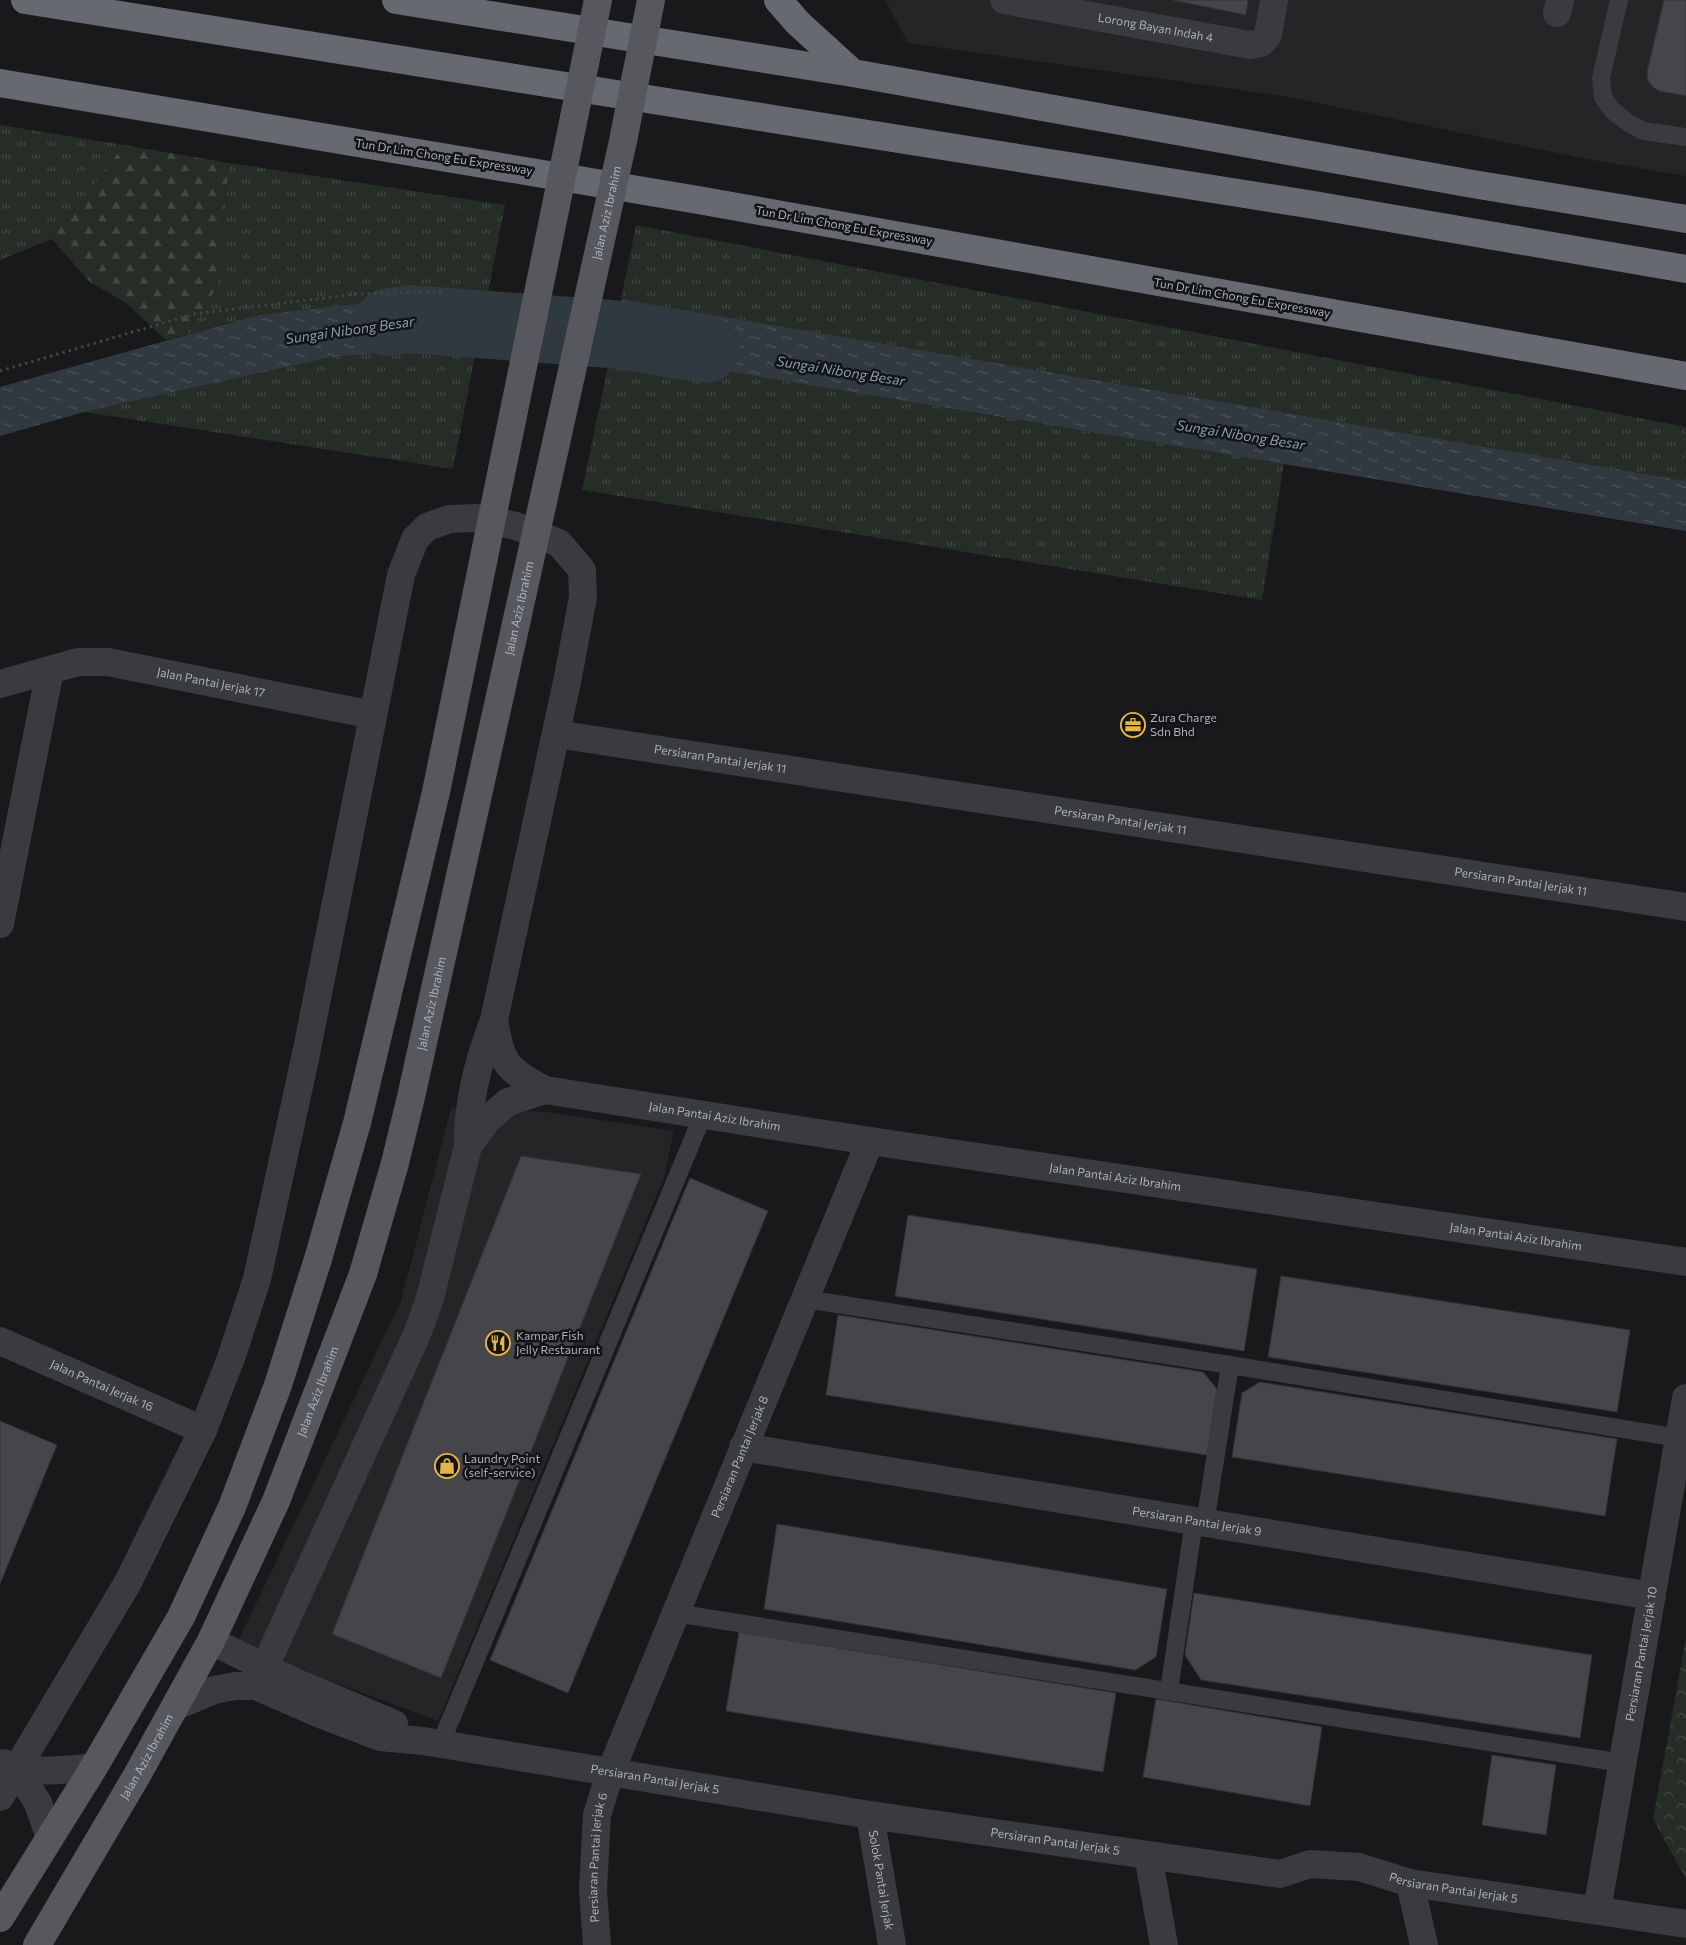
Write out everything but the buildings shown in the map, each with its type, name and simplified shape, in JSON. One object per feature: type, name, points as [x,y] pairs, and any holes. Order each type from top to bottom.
[{"type":"highway","points":[[25,0],[1304,203],[1686,269]]},
{"type":"highway","points":[[396,0],[853,72],[1467,183],[1686,219]]},
{"type":"highway","points":[[778,0],[798,24],[853,72]]},
{"type":"highway","name":"Tun Dr Lim Chong Eu Expressway","points":[[0,83],[688,198],[1686,376]]},
{"type":"main road","points":[[0,1918],[94,1767],[180,1618],[232,1507],[278,1385],[318,1259],[357,1122],[436,792],[598,0]]},
{"type":"main road","name":"Jalan Aziz Ibrahim","points":[[37,1945],[136,1777],[211,1641],[276,1501],[362,1274],[395,1163],[413,1087],[616,171],[651,0]]},
{"type":"street","name":"Lorong Bayan Indah 4","points":[[1004,0],[1250,45],[1261,44],[1268,35],[1274,0]]},
{"type":"street","points":[[0,1798],[8,1765],[127,1584],[203,1430],[231,1358],[257,1279],[306,1054],[401,575],[416,539],[427,527],[449,519],[476,518],[516,526],[559,543],[582,570],[583,597],[556,734],[494,1020],[485,1042],[468,1120],[468,1146],[430,1298],[417,1334],[260,1676]]},
{"type":"street","name":"Jalan Pantai Jerjak 17","points":[[0,684],[78,662],[108,662],[373,715]]},
{"type":"street","points":[[0,924],[50,670]]},
{"type":"street","name":"Persiaran Pantai Jerjak 11","points":[[556,734],[1686,907]]},
{"type":"street","name":"Jalan Pantai Aziz Ibrahim","points":[[494,1020],[501,1053],[510,1068],[545,1090],[1686,1262]]},
{"type":"street","name":"Jalan Pantai Aziz Ibrahim","points":[[468,1146],[488,1119],[508,1102],[545,1090]]},
{"type":"street","name":"Persiaran Pantai Jerjak 8","points":[[610,1773],[870,1140]]},
{"type":"street","name":"Jalan Pantai Jerjak 16","points":[[2,1346],[203,1430]]},
{"type":"street","name":"Persiaran Pantai Jerjak 10","points":[[1597,1910],[1686,1398]]},
{"type":"street","name":"Persiaran Pantai Jerjak 9","points":[[744,1447],[1652,1596]]},
{"type":"street","name":"Persiaran Pantai Jerjak 5","points":[[211,1641],[260,1676],[320,1714],[380,1737],[431,1743],[870,1815],[1280,1874],[1310,1864],[1359,1867],[1410,1883],[1686,1924]]},
{"type":"street","name":"Persiaran Pantai Jerjak 5","points":[[176,1706],[214,1690],[235,1686],[260,1676]]},
{"type":"street","points":[[8,1765],[56,1770],[94,1767]]},
{"type":"street","points":[[8,1765],[38,1802],[50,1838]]},
{"type":"street","name":"Persiaran Pantai Jerjak 6","points":[[596,1945],[593,1890],[597,1815],[610,1773]]},
{"type":"street","name":"Solok Pantai Jerjak","points":[[870,1815],[892,1945]]},
{"type":"street","points":[[1148,1855],[1164,1945]]},
{"type":"street","points":[[1410,1883],[1424,1945]]},
{"type":"lane","points":[[1619,0],[1601,78],[1604,97],[1612,110],[1627,122],[1644,130],[1686,137]]},
{"type":"lane","points":[[431,1743],[703,1115]]},
{"type":"lane","points":[[805,1298],[1679,1438]]},
{"type":"lane","points":[[1169,1690],[1230,1365]]},
{"type":"lane","points":[[675,1613],[1622,1763]]},
{"type":"path","points":[[0,371],[194,314],[357,294],[445,292]]},
{"type":"shaded area","points":[[885,0],[1686,0],[1686,176],[1581,158],[1289,97],[908,43]]},
{"type":"shaded area","points":[[451,1108],[547,1112],[674,1131],[664,1178],[438,1721],[317,1676],[239,1639],[401,1301]]},
{"type":"green space","points":[[0,125],[124,145],[52,239],[0,260]]},
{"type":"green space","points":[[124,145],[229,163],[217,287],[185,335],[166,340],[126,303],[90,282],[52,239]]},
{"type":"green space","points":[[229,163],[505,205],[488,293],[406,298],[259,315],[185,335],[217,287]]},
{"type":"green space","points":[[636,225],[1686,427],[1686,481],[621,299]]},
{"type":"green space","points":[[477,345],[453,469],[84,412],[332,357]]},
{"type":"green space","points":[[611,352],[1284,464],[1262,600],[582,490]]},
{"type":"green space","points":[[1686,1638],[1686,1879],[1653,1819]]},
{"type":"water","points":[[488,293],[477,345],[332,357],[84,412],[0,436],[0,387],[259,315],[406,298]]},
{"type":"water","points":[[621,299],[1686,481],[1686,531],[611,352]]},
{"type":"waterway","name":"Sungai Nibong Besar","points":[[389,322],[409,319],[611,334],[706,349]]},
{"type":"place","name":"Zura Charge Sdn Bhd","points":[[1133,725]]},
{"type":"place","name":"Kampar Fish Jelly Restaurant","points":[[498,1343]]},
{"type":"place","name":"Laundry Point (self-service)","points":[[447,1466]]}]
